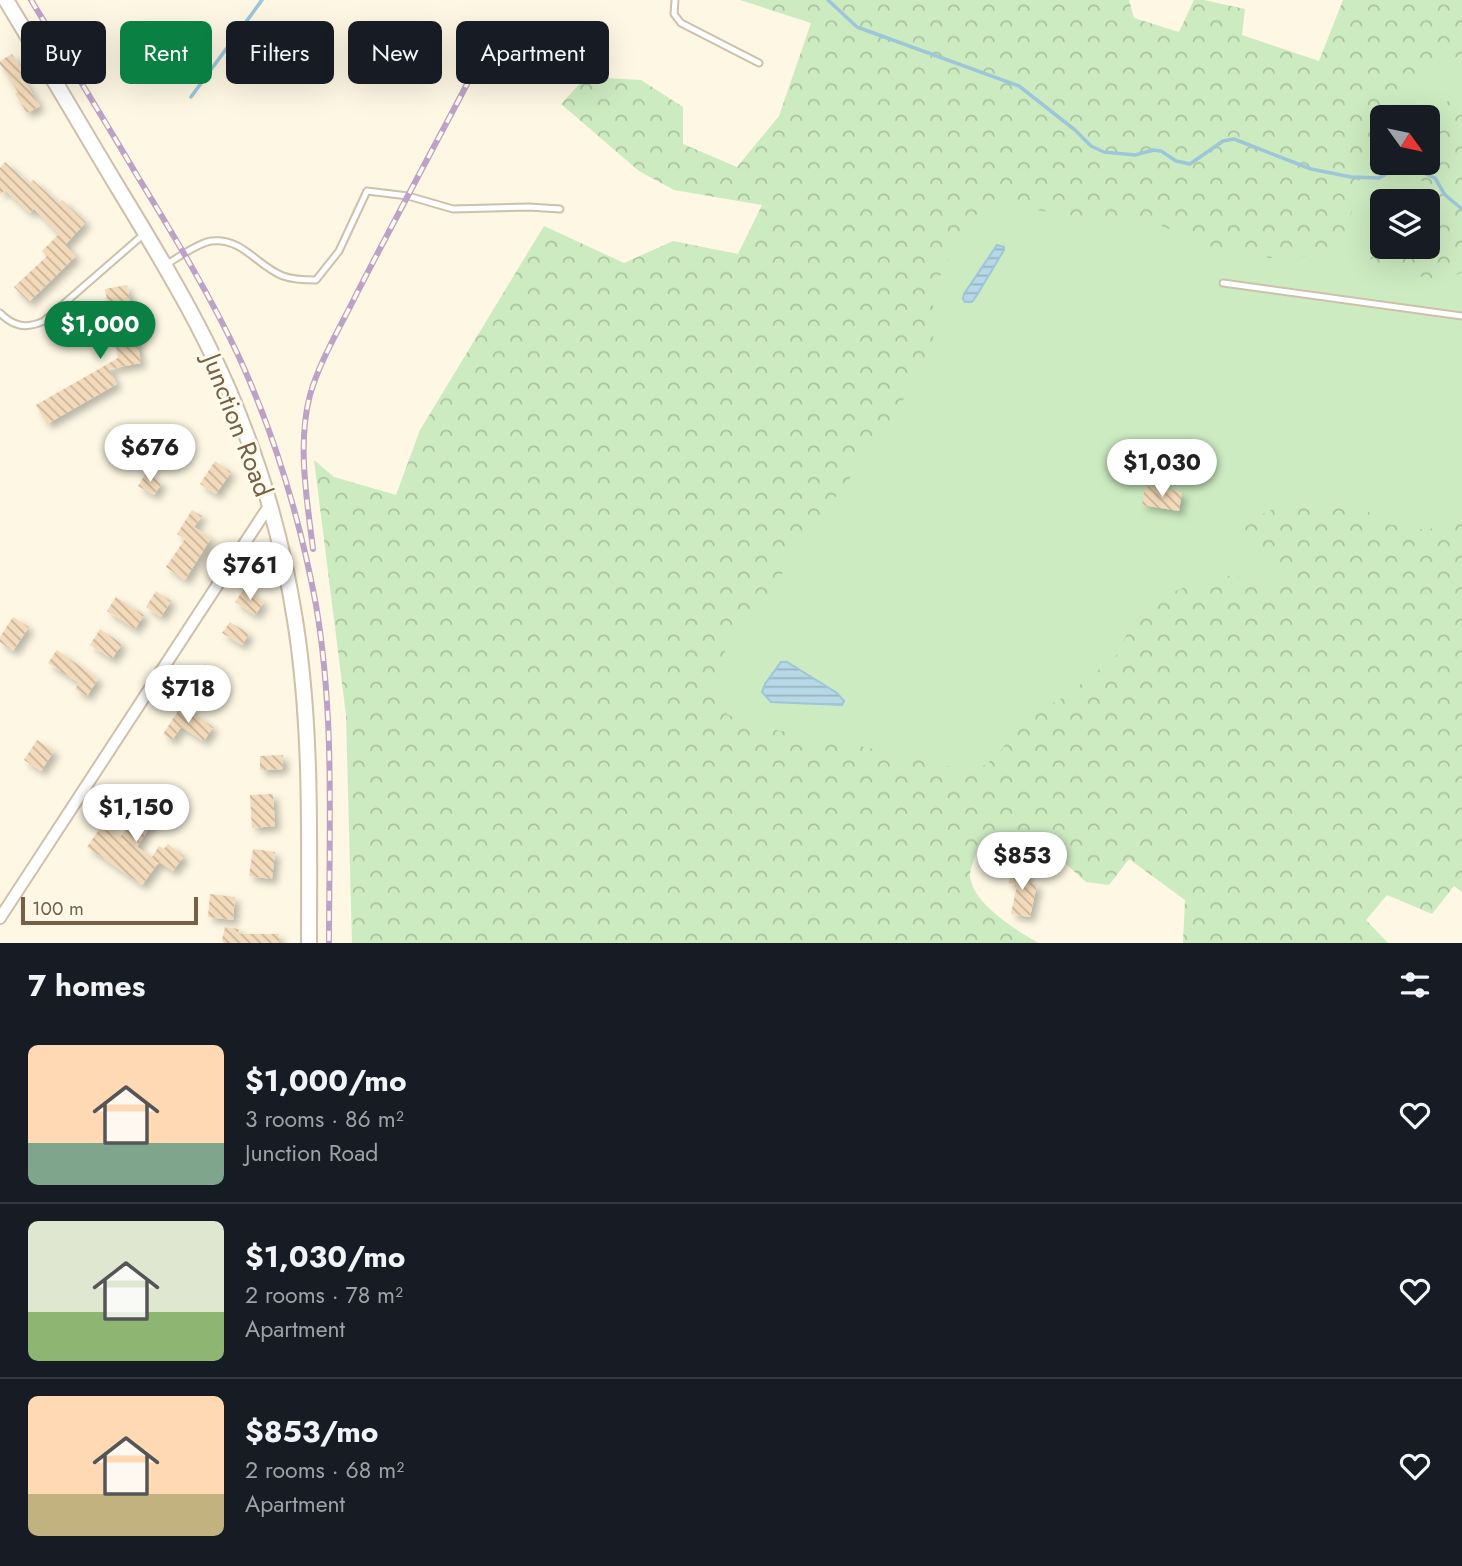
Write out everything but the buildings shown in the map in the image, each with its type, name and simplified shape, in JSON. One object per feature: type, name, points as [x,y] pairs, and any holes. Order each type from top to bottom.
[{"type":"street","name":"Junction Road","points":[[6,0],[146,233],[205,338],[245,429],[269,506],[295,620],[305,715],[309,943]]},
{"type":"street","points":[[0,918],[269,506]]},
{"type":"lane","points":[[675,0],[674,14],[681,23],[759,63]]},
{"type":"lane","points":[[164,265],[201,244],[220,241],[243,248],[261,263],[286,277],[316,280],[338,251],[367,191],[408,196],[453,209],[529,206],[560,209]]},
{"type":"lane","points":[[0,313],[17,326],[33,326],[44,321],[146,233]]},
{"type":"lane","points":[[1223,283],[1462,316]]},
{"type":"green space","points":[[740,0],[1129,0],[1134,18],[1179,32],[1194,0],[1204,0],[1245,9],[1242,35],[1319,61],[1343,0],[1462,0],[1462,55],[1418,79],[1393,105],[1370,105],[1370,143],[1352,212],[1337,249],[1316,257],[1270,258],[1209,246],[1150,221],[1124,224],[1011,206],[995,199],[969,221],[932,291],[932,352],[879,440],[787,561],[773,598],[728,641],[715,683],[727,714],[751,726],[834,740],[947,766],[979,769],[997,756],[1021,722],[1067,695],[1116,656],[1130,628],[1171,593],[1215,574],[1289,585],[1268,561],[1243,546],[1241,525],[1293,499],[1349,500],[1388,524],[1428,530],[1462,515],[1462,892],[1454,886],[1432,914],[1387,895],[1366,920],[1388,943],[1183,943],[1185,900],[1129,859],[1109,885],[1086,882],[1058,857],[1052,838],[1014,834],[996,838],[978,847],[970,874],[972,884],[986,905],[996,914],[1038,943],[352,943],[346,715],[314,460],[334,477],[396,495],[420,430],[544,226],[624,263],[673,241],[738,254],[762,205],[674,190],[639,171],[561,104],[580,84],[609,84],[609,78],[641,80],[683,107],[683,144],[737,167],[779,116],[811,23]]},
{"type":"green space","points":[[1462,22],[1462,523],[1006,794],[599,705],[980,161]]},
{"type":"green space","points":[[1462,91],[1462,273],[1439,280],[1377,268],[1370,259],[1440,259],[1440,194],[1449,192],[1408,175],[1440,175],[1440,109]]},
{"type":"water","points":[[997,245],[1004,247],[1004,250],[972,302],[965,302],[964,294]]},
{"type":"water","points":[[781,662],[787,662],[837,693],[844,701],[842,705],[771,702],[762,692]]},
{"type":"waterway","points":[[191,97],[262,0]]},
{"type":"waterway","points":[[828,0],[857,27],[1019,86],[1091,146],[1104,152],[1135,155],[1153,150],[1161,151],[1176,161],[1190,164],[1223,141],[1234,139],[1311,169],[1351,177],[1379,178],[1397,168],[1416,170],[1435,178],[1445,195],[1462,209]]},
{"type":"railway","points":[[31,0],[216,311],[252,387],[285,478],[316,605],[326,689],[330,773],[329,943]]},
{"type":"railway","points":[[313,549],[306,492],[304,433],[314,382],[357,293],[467,84]]}]
